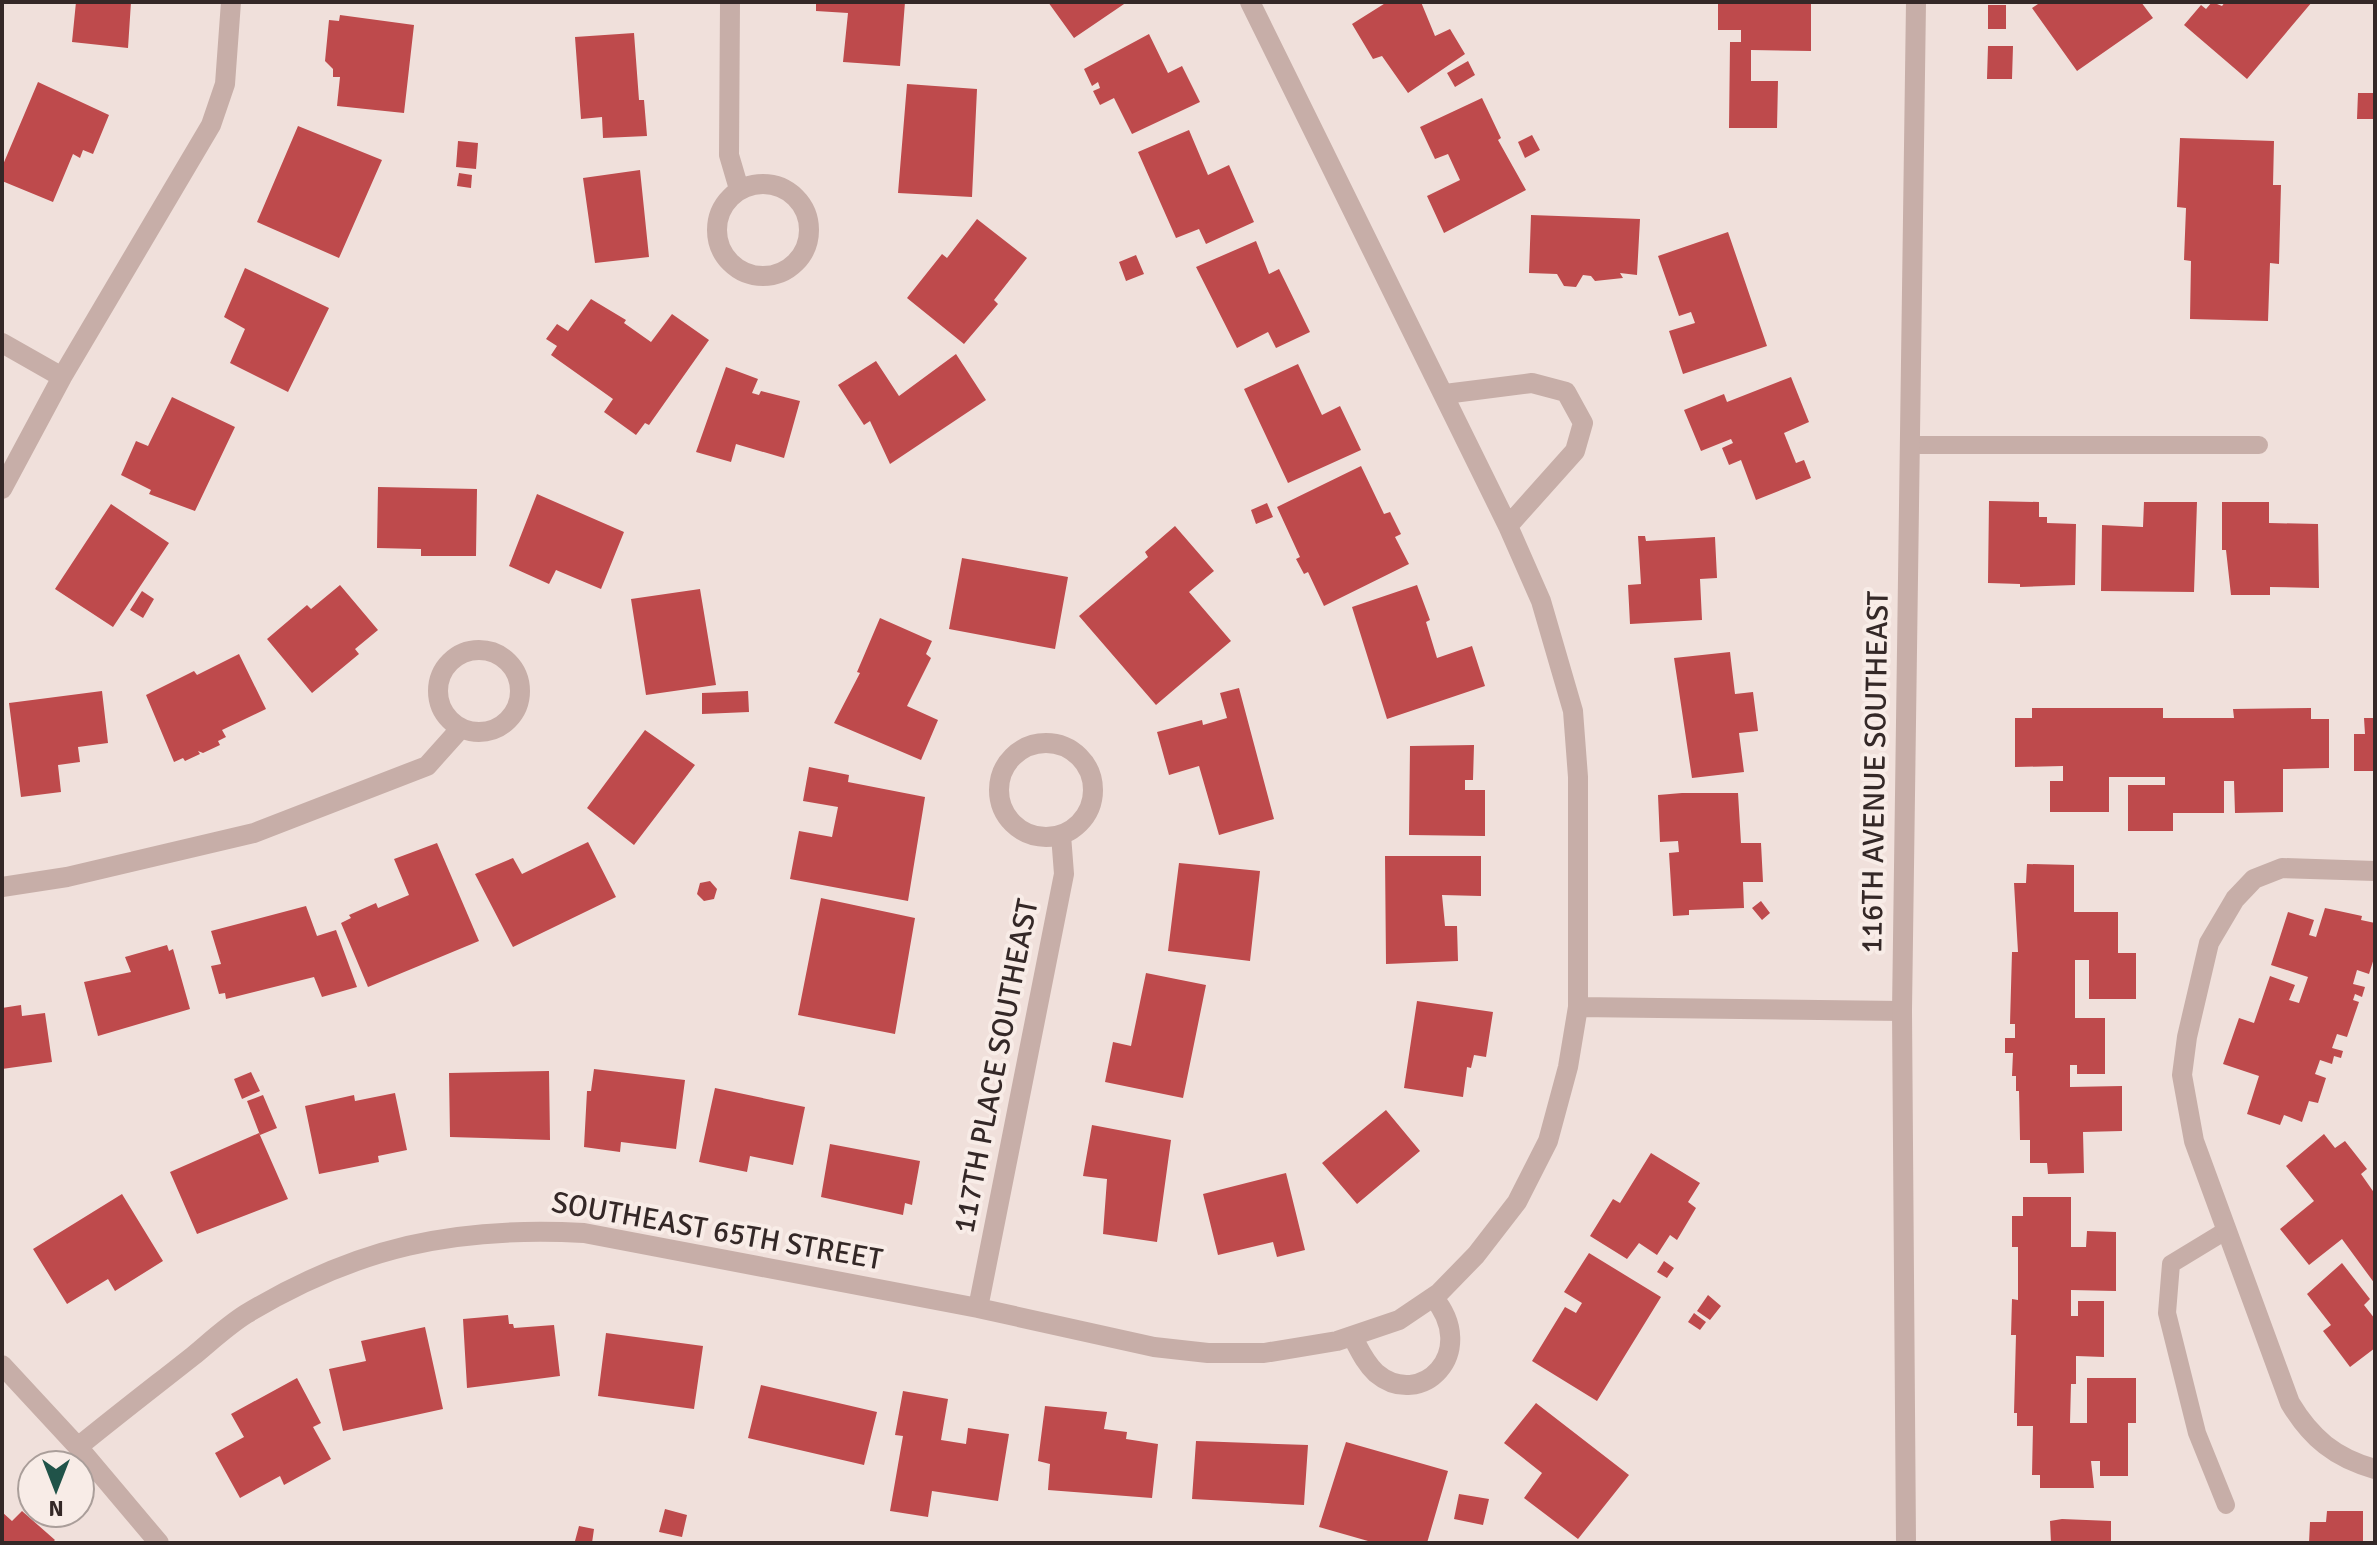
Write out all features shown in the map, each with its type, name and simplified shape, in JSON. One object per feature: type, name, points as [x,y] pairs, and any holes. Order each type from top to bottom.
[{"type":"street","points":[[2,489],[62,377],[211,125],[225,84],[231,2]]},
{"type":"street","points":[[730,2],[729,155],[739,189]]},
{"type":"street","name":"SOUTHEAST 65TH STREET","points":[[78,1447],[244,1315],[308,1282],[382,1251],[451,1235],[527,1230],[584,1233],[978,1308],[1154,1347],[1208,1353],[1264,1353],[1352,1336],[1399,1320],[1433,1297],[1476,1255],[1517,1202],[1548,1141],[1568,1067],[1578,1007],[1578,777],[1573,711],[1541,601],[1508,526],[1250,2]]},
{"type":"street","name":"116TH AVENUE SOUTHEAST","points":[[1906,1543],[1902,1011],[1916,2]]},
{"type":"street","points":[[771,183],[786,189],[807,213],[807,246],[786,270],[755,276],[726,260],[718,246],[718,214],[726,200],[739,189],[771,183]]},
{"type":"street","points":[[2,343],[62,377]]},
{"type":"street","points":[[1445,394],[1532,383],[1566,392],[1583,423],[1575,451],[1508,526]]},
{"type":"street","points":[[482,649],[497,653],[511,663],[519,677],[521,693],[517,709],[507,722],[493,730],[476,732],[461,728],[448,718],[440,704],[437,688],[442,672],[452,659],[466,651],[482,649]]},
{"type":"street","points":[[2,887],[67,877],[254,833],[427,766],[461,728]]},
{"type":"street","points":[[1047,743],[1063,746],[1078,754],[1088,767],[1093,799],[1076,827],[1061,835],[1045,837],[1029,834],[1014,826],[999,797],[999,781],[1005,765],[1031,745],[1047,743]]},
{"type":"street","name":"117TH PLACE SOUTHEAST","points":[[978,1308],[1064,874],[1061,835]]},
{"type":"street","points":[[2375,871],[2282,868],[2254,879],[2235,899],[2209,943],[2182,1075],[2194,1141],[2290,1403],[2303,1424],[2327,1449],[2375,1469]]},
{"type":"street","points":[[1578,1007],[1902,1011]]},
{"type":"street","points":[[1352,1336],[1365,1360],[1385,1379],[1412,1384],[1439,1371],[1453,1342],[1452,1326],[1433,1297]]},
{"type":"street","points":[[2,1365],[78,1447],[159,1543]]},
{"type":"lane","points":[[1909,445],[2259,445]]},
{"type":"lane","points":[[2226,1505],[2197,1433],[2167,1313],[2171,1264],[2227,1230]]},
{"type":"building","points":[[76,2],[131,2],[128,48],[72,42]]},
{"type":"building","points":[[816,2],[905,2],[900,66],[843,62],[848,13],[816,11]]},
{"type":"building","points":[[1048,2],[1127,2],[1074,38]]},
{"type":"building","points":[[1387,2],[1421,2],[1435,36],[1450,29],[1465,54],[1408,93],[1382,56],[1373,59],[1352,24]]},
{"type":"building","points":[[1718,2],[1811,2],[1811,51],[1751,50],[1751,81],[1778,81],[1777,128],[1729,128],[1730,42],[1741,42],[1741,30],[1718,30]]},
{"type":"building","points":[[2041,2],[2141,2],[2153,18],[2077,71],[2032,8]]},
{"type":"building","points":[[2212,2],[2222,6],[2225,2],[2312,2],[2247,79],[2184,25],[2201,5],[2206,9]]},
{"type":"building","points":[[1988,5],[2006,5],[2006,29],[1988,29]]},
{"type":"building","points":[[340,15],[414,25],[404,113],[337,106],[340,77],[333,77],[333,69],[325,61],[329,20],[339,21]]},
{"type":"building","points":[[634,33],[639,100],[644,100],[647,136],[603,138],[602,117],[581,119],[575,37]]},
{"type":"building","points":[[1149,34],[1168,73],[1182,66],[1200,102],[1132,134],[1114,98],[1100,105],[1093,91],[1100,88],[1098,82],[1092,86],[1084,69]]},
{"type":"building","points":[[1988,46],[2013,46],[2012,79],[1987,79]]},
{"type":"building","points":[[1468,61],[1475,75],[1455,87],[1447,73]]},
{"type":"building","points":[[38,82],[109,115],[93,154],[83,150],[80,158],[73,154],[53,202],[2,181],[2,167]]},
{"type":"building","points":[[907,84],[977,89],[972,197],[898,193]]},
{"type":"building","points":[[2358,93],[2375,93],[2375,119],[2357,119]]},
{"type":"building","points":[[1482,98],[1501,138],[1498,140],[1526,190],[1444,233],[1427,196],[1460,180],[1448,154],[1435,159],[1420,127]]},
{"type":"building","points":[[298,126],[382,160],[339,258],[257,222]]},
{"type":"building","points":[[1189,130],[1208,175],[1229,165],[1254,222],[1206,244],[1199,229],[1176,238],[1138,152]]},
{"type":"building","points":[[1532,135],[1540,150],[1525,158],[1518,142]]},
{"type":"building","points":[[2180,138],[2274,141],[2273,185],[2281,185],[2279,264],[2270,263],[2268,321],[2190,319],[2191,261],[2184,260],[2186,208],[2177,207]]},
{"type":"building","points":[[458,141],[478,143],[476,169],[456,167]]},
{"type":"building","points":[[640,170],[649,257],[595,263],[583,178]]},
{"type":"building","points":[[459,173],[472,175],[471,188],[457,186]]},
{"type":"building","points":[[1531,215],[1640,219],[1637,275],[1620,273],[1623,278],[1595,281],[1591,276],[1583,275],[1576,287],[1564,286],[1557,274],[1529,273]]},
{"type":"building","points":[[977,219],[1027,258],[994,300],[998,304],[964,344],[907,298],[942,254],[947,258]]},
{"type":"building","points":[[1728,232],[1767,346],[1683,374],[1669,331],[1695,323],[1691,312],[1679,316],[1658,256]]},
{"type":"building","points":[[1256,241],[1269,274],[1279,269],[1310,332],[1276,348],[1268,332],[1237,348],[1196,267]]},
{"type":"building","points":[[1136,255],[1144,274],[1126,281],[1119,262]]},
{"type":"building","points":[[245,268],[329,308],[288,392],[230,363],[245,329],[224,317]]},
{"type":"building","points":[[591,299],[626,320],[624,323],[651,342],[672,314],[709,340],[649,425],[645,423],[636,435],[604,412],[613,399],[551,355],[557,346],[546,339],[557,324],[568,331]]},
{"type":"building","points":[[956,354],[986,400],[890,464],[870,421],[864,425],[838,385],[876,361],[899,396]]},
{"type":"building","points":[[1298,364],[1322,415],[1340,406],[1361,450],[1288,483],[1244,389]]},
{"type":"building","points":[[726,367],[758,379],[752,393],[759,395],[761,391],[800,401],[784,458],[736,444],[731,462],[696,452]]},
{"type":"building","points":[[1791,377],[1809,422],[1784,433],[1796,463],[1804,460],[1811,478],[1756,500],[1741,460],[1729,465],[1722,448],[1733,443],[1731,439],[1701,451],[1684,410],[1724,394],[1727,402]]},
{"type":"building","points":[[172,397],[235,427],[195,511],[149,494],[151,490],[121,475],[136,441],[148,446]]},
{"type":"building","points":[[1361,466],[1384,514],[1390,512],[1401,534],[1395,537],[1409,564],[1324,606],[1308,572],[1304,574],[1296,559],[1300,557],[1277,507]]},
{"type":"building","points":[[378,487],[477,489],[476,556],[421,556],[421,549],[377,548]]},
{"type":"building","points":[[537,494],[624,532],[601,589],[556,570],[549,584],[509,566]]},
{"type":"building","points":[[1989,501],[2039,502],[2039,517],[2047,517],[2047,523],[2076,524],[2075,585],[2020,587],[2020,584],[1988,583]]},
{"type":"building","points":[[2144,502],[2197,502],[2194,592],[2101,591],[2102,525],[2143,527]]},
{"type":"building","points":[[2222,502],[2269,502],[2269,523],[2318,524],[2319,588],[2270,587],[2270,595],[2231,595],[2226,550],[2222,550]]},
{"type":"building","points":[[1267,503],[1273,517],[1256,524],[1251,510]]},
{"type":"building","points":[[111,504],[169,543],[113,627],[55,589]]},
{"type":"building","points":[[1175,526],[1214,571],[1189,592],[1231,641],[1156,705],[1079,616],[1148,557],[1145,552]]},
{"type":"building","points":[[1638,536],[1645,536],[1646,541],[1715,537],[1717,578],[1700,579],[1702,620],[1630,624],[1628,585],[1641,584]]},
{"type":"building","points":[[962,558],[1068,577],[1055,649],[949,629]]},
{"type":"building","points":[[340,585],[378,630],[355,649],[359,654],[312,693],[267,639],[307,605],[311,609]]},
{"type":"building","points":[[1417,585],[1430,620],[1426,622],[1437,658],[1472,646],[1485,686],[1387,719],[1352,607]]},
{"type":"building","points":[[700,589],[716,685],[646,695],[631,599]]},
{"type":"building","points":[[142,591],[154,599],[143,618],[130,610]]},
{"type":"building","points":[[880,618],[932,641],[926,654],[931,658],[907,706],[938,720],[921,760],[834,723],[860,673],[857,672]]},
{"type":"building","points":[[1730,652],[1735,694],[1753,692],[1758,731],[1739,733],[1744,772],[1692,778],[1674,658]]},
{"type":"building","points":[[239,654],[266,709],[222,730],[226,737],[218,741],[220,745],[203,753],[198,751],[200,754],[185,761],[183,758],[174,762],[146,695],[194,671],[197,675]]},
{"type":"building","points":[[1239,688],[1274,819],[1219,835],[1199,766],[1169,775],[1157,732],[1202,720],[1203,725],[1227,718],[1220,693]]},
{"type":"building","points":[[102,691],[108,743],[78,747],[80,762],[58,765],[61,792],[21,797],[9,703]]},
{"type":"building","points":[[748,691],[749,712],[702,714],[702,693]]},
{"type":"building","points":[[2032,708],[2163,708],[2163,718],[2234,718],[2233,709],[2311,708],[2311,719],[2329,719],[2329,768],[2283,769],[2283,812],[2235,813],[2234,781],[2224,781],[2224,813],[2173,813],[2173,831],[2128,831],[2128,785],[2165,785],[2165,777],[2109,777],[2109,812],[2050,812],[2050,781],[2063,781],[2063,766],[2015,767],[2015,718],[2032,718]]},
{"type":"building","points":[[2364,718],[2375,718],[2375,771],[2354,771],[2354,734],[2365,734]]},
{"type":"building","points":[[645,730],[695,765],[634,845],[587,808]]},
{"type":"building","points":[[1474,745],[1473,780],[1465,780],[1465,790],[1485,790],[1485,836],[1409,835],[1410,746]]},
{"type":"building","points":[[809,767],[849,775],[848,782],[925,797],[908,901],[790,879],[799,831],[832,837],[838,807],[803,801]]},
{"type":"building","points":[[1738,793],[1741,843],[1761,843],[1763,882],[1743,882],[1744,908],[1689,910],[1689,915],[1673,916],[1669,853],[1679,852],[1678,841],[1660,842],[1658,795]]},
{"type":"building","points":[[588,842],[616,897],[513,947],[475,874],[513,858],[522,874]]},
{"type":"building","points":[[437,843],[479,941],[368,987],[341,923],[351,918],[349,915],[376,903],[378,908],[409,895],[394,859]]},
{"type":"building","points":[[1385,856],[1481,856],[1481,896],[1442,895],[1445,926],[1457,926],[1458,961],[1386,964]]},
{"type":"building","points":[[1179,863],[1260,871],[1250,961],[1168,951]]},
{"type":"building","points":[[2027,864],[2074,865],[2074,912],[2118,912],[2118,953],[2136,953],[2136,999],[2089,999],[2089,960],[2075,960],[2075,1018],[2105,1018],[2105,1074],[2077,1074],[2077,1065],[2070,1065],[2070,1087],[2122,1086],[2122,1131],[2083,1132],[2084,1173],[2048,1174],[2047,1163],[2030,1163],[2030,1140],[2020,1140],[2019,1091],[2016,1091],[2016,1076],[2012,1076],[2013,1053],[2005,1053],[2005,1038],[2015,1038],[2015,1024],[2010,1024],[2012,952],[2018,952],[2014,883],[2026,883]]},
{"type":"building","points":[[710,881],[717,889],[714,899],[704,901],[697,894],[700,883]]},
{"type":"building","points":[[821,898],[915,918],[895,1034],[798,1015]]},
{"type":"building","points":[[1761,901],[1770,913],[1762,920],[1752,908]]},
{"type":"building","points":[[306,906],[317,936],[336,930],[357,987],[322,997],[314,977],[226,999],[225,993],[219,994],[211,966],[221,964],[211,931]]},
{"type":"building","points":[[2325,908],[2362,916],[2361,920],[2375,923],[2375,955],[2369,974],[2357,970],[2353,984],[2365,987],[2362,997],[2355,994],[2353,1000],[2359,1002],[2347,1037],[2337,1034],[2332,1048],[2343,1051],[2341,1058],[2334,1056],[2332,1064],[2320,1060],[2315,1074],[2326,1078],[2318,1103],[2309,1101],[2302,1122],[2284,1115],[2280,1125],[2247,1114],[2259,1076],[2223,1064],[2239,1018],[2254,1023],[2270,976],[2295,985],[2289,1000],[2299,1003],[2308,977],[2271,965],[2288,912],[2314,920],[2309,935],[2316,937]]},
{"type":"building","points":[[167,945],[169,951],[173,949],[190,1009],[98,1036],[84,982],[131,972],[125,957]]},
{"type":"building","points":[[1146,973],[1206,985],[1183,1098],[1105,1082],[1113,1042],[1131,1046]]},
{"type":"building","points":[[1417,1001],[1493,1012],[1486,1057],[1474,1055],[1471,1068],[1467,1067],[1463,1097],[1404,1088]]},
{"type":"building","points":[[21,1005],[22,1016],[45,1013],[52,1062],[2,1069],[2,1008]]},
{"type":"building","points":[[594,1069],[685,1080],[676,1149],[621,1142],[620,1152],[584,1147],[587,1091],[591,1091]]},
{"type":"building","points":[[549,1071],[550,1140],[450,1137],[449,1073]]},
{"type":"building","points":[[251,1072],[260,1091],[242,1099],[234,1079]]},
{"type":"building","points":[[715,1088],[805,1107],[793,1165],[750,1156],[747,1172],[699,1162]]},
{"type":"building","points":[[395,1093],[407,1150],[378,1156],[379,1162],[319,1174],[305,1106],[354,1095],[355,1101]]},
{"type":"building","points":[[263,1095],[277,1128],[260,1135],[247,1101]]},
{"type":"building","points":[[1386,1110],[1420,1151],[1357,1204],[1322,1163]]},
{"type":"building","points":[[1092,1125],[1171,1140],[1157,1242],[1103,1234],[1107,1179],[1083,1176]]},
{"type":"building","points":[[259,1133],[288,1199],[197,1234],[170,1172]]},
{"type":"building","points":[[2324,1134],[2335,1148],[2345,1141],[2367,1169],[2361,1174],[2375,1194],[2375,1284],[2342,1239],[2309,1265],[2280,1229],[2314,1201],[2286,1166]]},
{"type":"building","points":[[830,1144],[920,1161],[912,1205],[905,1203],[903,1215],[821,1197]]},
{"type":"building","points":[[1651,1153],[1700,1183],[1688,1202],[1696,1208],[1677,1240],[1670,1235],[1657,1255],[1639,1243],[1627,1259],[1590,1236],[1613,1199],[1620,1203]]},
{"type":"building","points":[[1286,1173],[1305,1250],[1277,1257],[1273,1242],[1218,1255],[1203,1194]]},
{"type":"building","points":[[122,1194],[163,1261],[115,1291],[108,1279],[67,1304],[33,1249]]},
{"type":"building","points":[[2023,1197],[2071,1197],[2071,1247],[2086,1247],[2087,1231],[2116,1232],[2116,1291],[2071,1290],[2071,1316],[2078,1316],[2078,1301],[2104,1301],[2104,1357],[2076,1356],[2076,1384],[2071,1384],[2070,1423],[2087,1423],[2087,1378],[2136,1378],[2136,1423],[2128,1423],[2128,1476],[2100,1476],[2100,1461],[2091,1461],[2094,1488],[2040,1488],[2040,1475],[2032,1475],[2033,1426],[2017,1426],[2017,1413],[2014,1413],[2016,1335],[2011,1335],[2012,1299],[2018,1300],[2018,1247],[2012,1247],[2012,1216],[2023,1216]]},
{"type":"building","points":[[1589,1253],[1661,1297],[1597,1401],[1532,1361],[1565,1307],[1576,1313],[1582,1303],[1564,1292]]},
{"type":"building","points":[[1664,1261],[1674,1268],[1667,1278],[1657,1272]]},
{"type":"building","points":[[2342,1263],[2370,1299],[2364,1305],[2375,1319],[2375,1348],[2350,1367],[2323,1331],[2331,1325],[2307,1294]]},
{"type":"building","points":[[1708,1295],[1721,1306],[1710,1320],[1697,1311]]},
{"type":"building","points":[[1694,1313],[1706,1322],[1700,1330],[1688,1322]]},
{"type":"building","points":[[508,1315],[509,1324],[513,1324],[514,1328],[554,1325],[560,1376],[467,1388],[463,1319]]},
{"type":"building","points":[[425,1327],[443,1409],[343,1431],[329,1369],[366,1361],[361,1341]]},
{"type":"building","points":[[606,1333],[703,1346],[694,1409],[598,1396]]},
{"type":"building","points":[[297,1378],[321,1423],[313,1427],[331,1459],[284,1485],[280,1476],[240,1498],[215,1453],[244,1437],[231,1414]]},
{"type":"building","points":[[761,1385],[877,1412],[864,1465],[748,1438]]},
{"type":"building","points":[[903,1391],[948,1399],[941,1440],[966,1444],[968,1428],[1009,1434],[998,1501],[932,1491],[928,1517],[890,1511],[903,1436],[895,1435]]},
{"type":"building","points":[[1536,1403],[1629,1475],[1578,1539],[1524,1498],[1542,1473],[1504,1443]]},
{"type":"building","points":[[1045,1406],[1107,1412],[1104,1429],[1127,1432],[1126,1439],[1158,1444],[1152,1498],[1048,1490],[1050,1464],[1038,1461]]},
{"type":"building","points":[[1196,1441],[1308,1445],[1304,1505],[1192,1499]]},
{"type":"building","points":[[1346,1442],[1448,1471],[1427,1543],[1375,1543],[1319,1527]]},
{"type":"building","points":[[1459,1494],[1489,1499],[1483,1525],[1454,1519]]},
{"type":"building","points":[[665,1509],[687,1515],[682,1537],[659,1532]]},
{"type":"building","points":[[2327,1511],[2363,1511],[2363,1543],[2309,1543],[2310,1522],[2326,1522]]},
{"type":"building","points":[[2,1512],[12,1521],[16,1517],[16,1529],[42,1529],[55,1540],[52,1543],[2,1543]]},
{"type":"building","points":[[2050,1521],[2111,1521],[2111,1543],[2051,1543]]},
{"type":"building","points":[[579,1526],[594,1529],[592,1543],[575,1541]]}]
